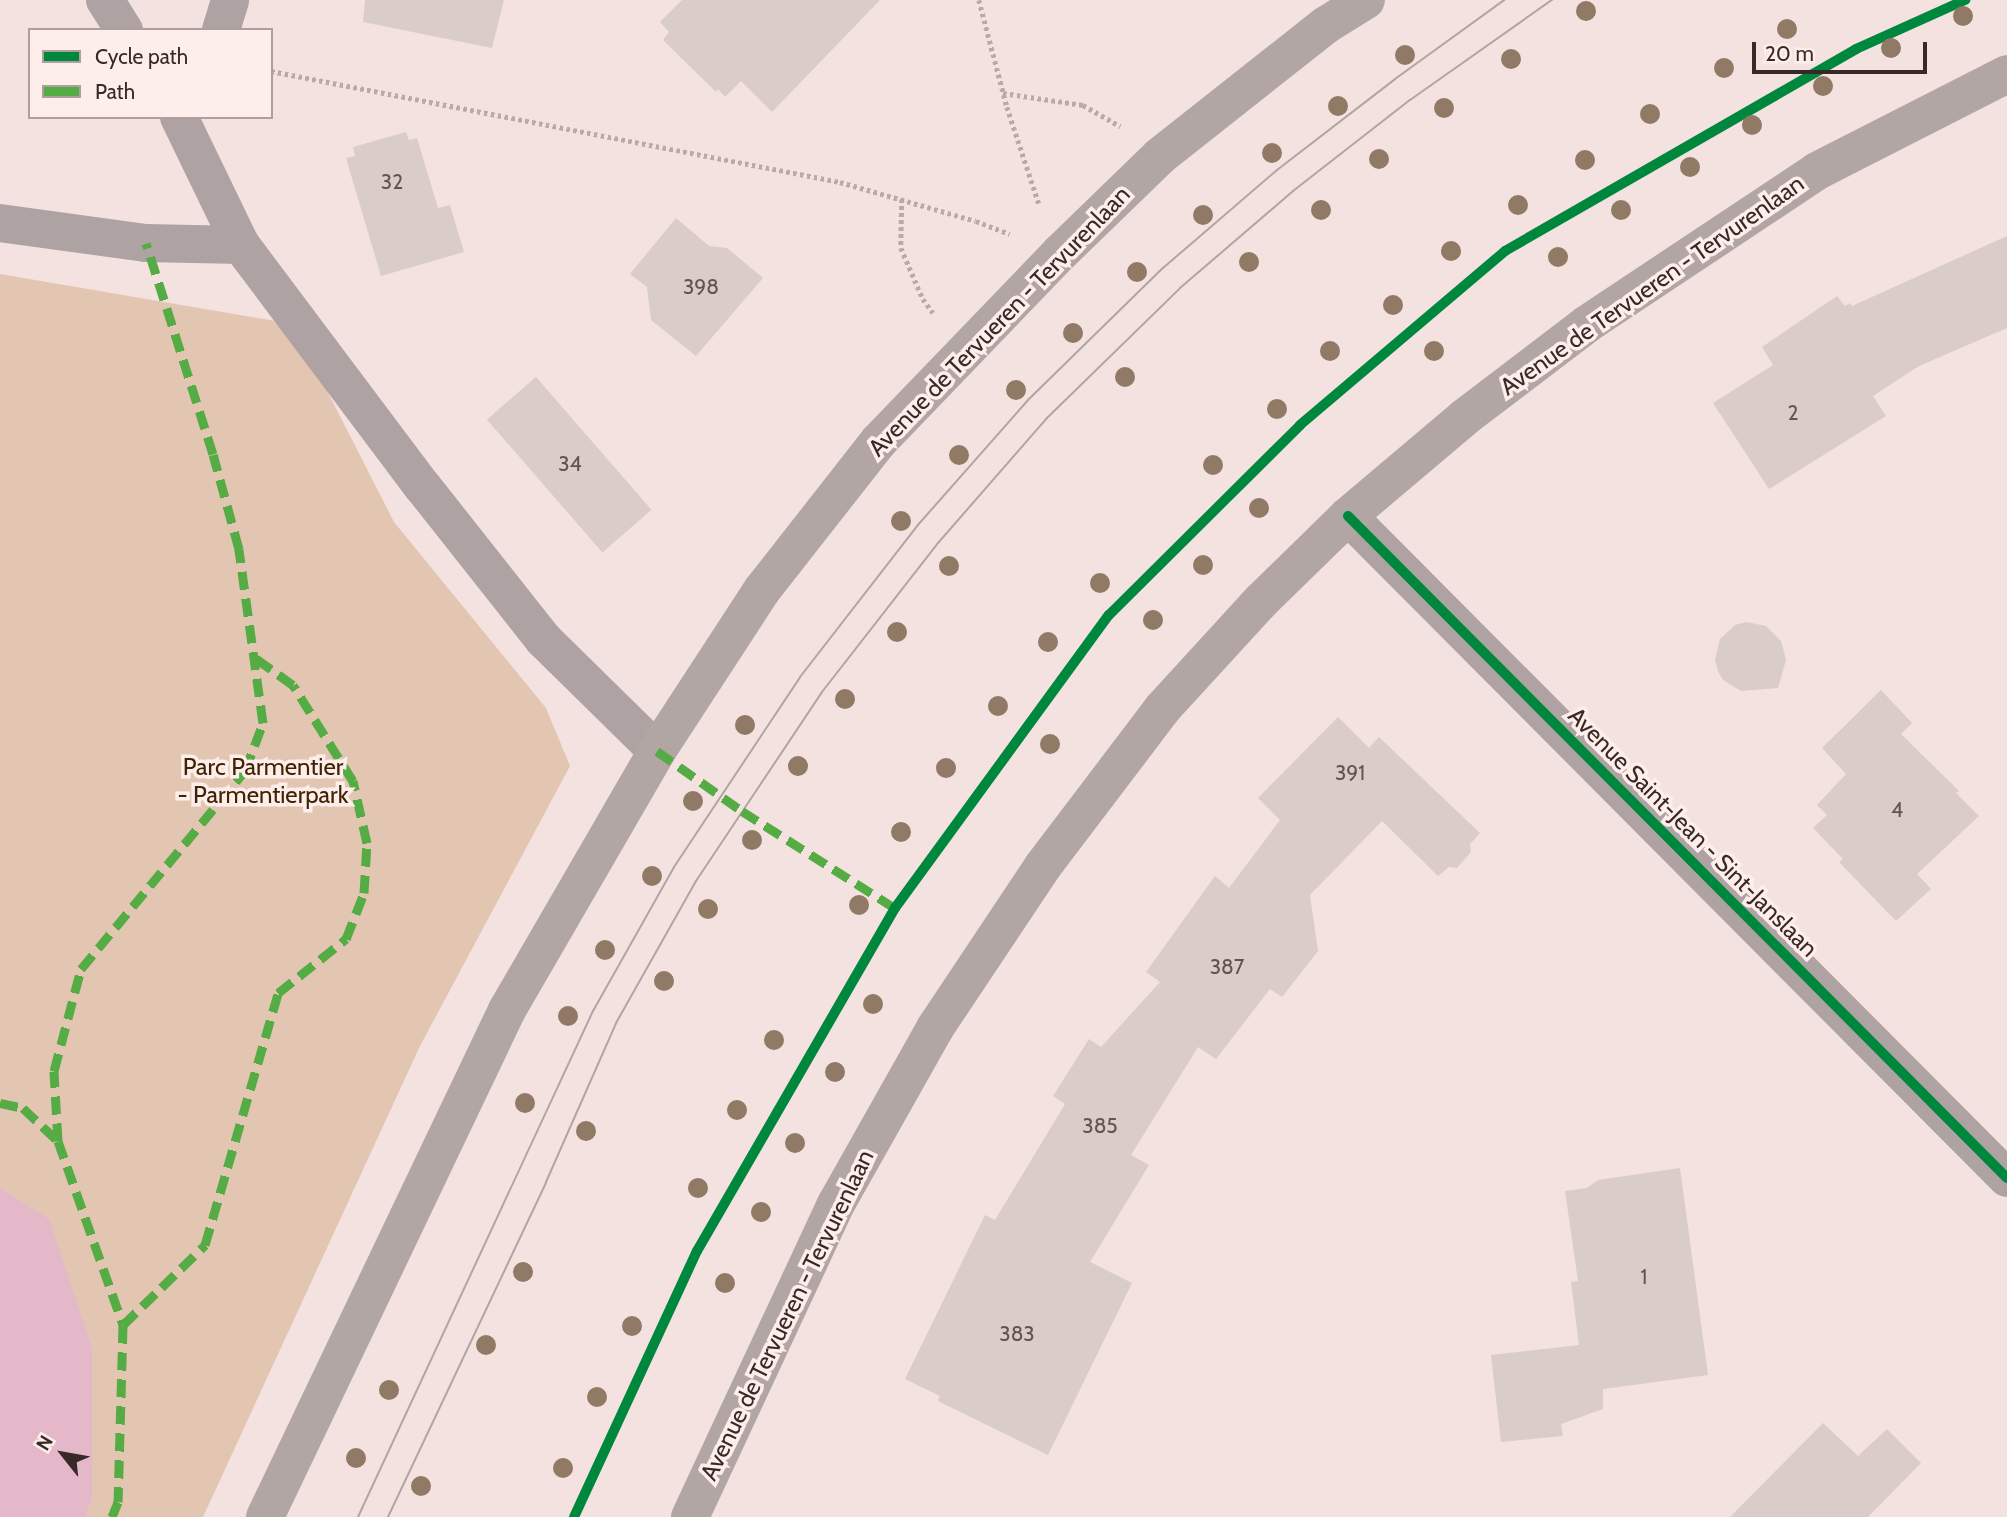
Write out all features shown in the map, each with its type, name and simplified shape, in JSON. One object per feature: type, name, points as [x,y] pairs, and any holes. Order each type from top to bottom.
[{"type":"main road","name":"Avenue de Tervueren - Tervurenlaan","points":[[265,1517],[507,1010],[657,751],[762,590],[879,441],[1060,253],[1160,156],[1326,25],[1366,0]]},
{"type":"main road","name":"Avenue de Tervueren - Tervurenlaan","points":[[690,1517],[835,1204],[935,1028],[1043,866],[1162,709],[1262,600],[1348,516],[1465,417],[1587,324],[1817,171],[2007,74]]},
{"type":"street","points":[[105,0],[123,28]]},
{"type":"street","points":[[222,28],[230,0]]},
{"type":"street","points":[[188,124],[240,245],[423,487],[544,639],[657,751]]},
{"type":"street","points":[[0,223],[146,243],[240,245]]},
{"type":"street","name":"Avenue Saint-Jean - Sint-Janslaan","points":[[1348,516],[2007,1178]]},
{"type":"path","points":[[979,0],[1003,93],[1035,193],[1060,253]]},
{"type":"path","points":[[273,71],[840,182],[976,221],[1060,253]]},
{"type":"path","points":[[1003,93],[1083,105],[1122,127],[1160,156]]},
{"type":"path","points":[[902,199],[901,248],[923,299],[962,352]]},
{"type":"green space","name":"Parc Parmentier - Parmentierpark","points":[[0,274],[293,324],[394,522],[546,708],[570,766],[420,1046],[203,1517],[0,1517]]},
{"type":"shaded area","points":[[0,1188],[49,1219],[92,1347],[92,1496],[85,1517],[0,1517]]},
{"type":"building","points":[[365,0],[504,0],[492,48],[363,22]]},
{"type":"building","points":[[682,0],[880,0],[772,112],[741,81],[725,97],[718,89],[716,92],[663,40],[669,32],[660,22]]},
{"type":"building","points":[[406,132],[409,140],[417,138],[438,208],[450,205],[464,252],[381,276],[346,158],[355,156],[353,147]]},
{"type":"building","points":[[676,218],[709,246],[727,248],[763,278],[696,356],[651,320],[647,287],[630,274]]},
{"type":"building","points":[[2007,236],[2007,328],[1919,366],[1873,396],[1886,416],[1769,489],[1713,403],[1773,365],[1762,347],[1837,296],[1845,306],[1850,303],[1852,306]]},
{"type":"building","points":[[536,377],[651,510],[602,552],[487,420]]},
{"type":"building","points":[[1746,622],[1766,626],[1781,641],[1786,660],[1778,688],[1741,691],[1723,680],[1718,671],[1715,660],[1720,639],[1735,625]]},
{"type":"building","points":[[1881,690],[1912,723],[1901,734],[1959,791],[1956,793],[1979,816],[1917,874],[1931,889],[1896,921],[1839,862],[1843,859],[1813,828],[1827,815],[1817,805],[1846,774],[1822,748]]},
{"type":"building","points":[[1338,717],[1369,748],[1379,737],[1480,833],[1470,844],[1471,852],[1457,868],[1449,867],[1438,876],[1382,821],[1310,895],[1318,951],[1282,997],[1270,989],[1216,1059],[1198,1047],[1131,1155],[1149,1165],[1090,1262],[1132,1283],[1048,1455],[938,1401],[940,1396],[905,1379],[985,1215],[995,1220],[1065,1104],[1053,1096],[1089,1039],[1101,1047],[1160,982],[1146,972],[1215,876],[1229,888],[1280,820],[1258,798]]},
{"type":"building","points":[[1680,1168],[1708,1375],[1603,1389],[1603,1409],[1561,1424],[1563,1436],[1501,1442],[1491,1355],[1579,1345],[1571,1282],[1578,1281],[1565,1191],[1587,1188],[1598,1180]]},
{"type":"building","points":[[1823,1423],[1858,1456],[1887,1429],[1921,1463],[1868,1517],[1730,1517]]},
{"type":"tram line","points":[[358,1517],[593,1011],[674,867],[800,677],[917,526],[1028,400],[1163,268],[1277,170],[1395,79],[1504,0]]},
{"type":"tram line","points":[[388,1517],[546,1182],[616,1023],[696,881],[822,692],[938,543],[1047,418],[1180,288],[1293,191],[1410,100],[1552,0]]},
{"type":"marked path","points":[[58,1141],[54,1071],[81,969],[245,771],[263,723],[239,549],[213,454],[146,243]]},
{"type":"marked path","points":[[123,1325],[205,1245],[278,993],[346,939],[364,893],[367,843],[353,781],[293,685],[254,657]]},
{"type":"marked path","points":[[657,751],[742,811],[895,908]]},
{"type":"marked path","points":[[0,1103],[23,1108],[58,1141],[123,1325],[118,1502],[112,1517]]},
{"type":"cycle path","points":[[574,1517],[697,1251],[895,908],[1109,615],[1300,425],[1505,251],[1856,49],[1965,0]]},
{"type":"cycle path","points":[[1348,516],[2007,1178]]}]
